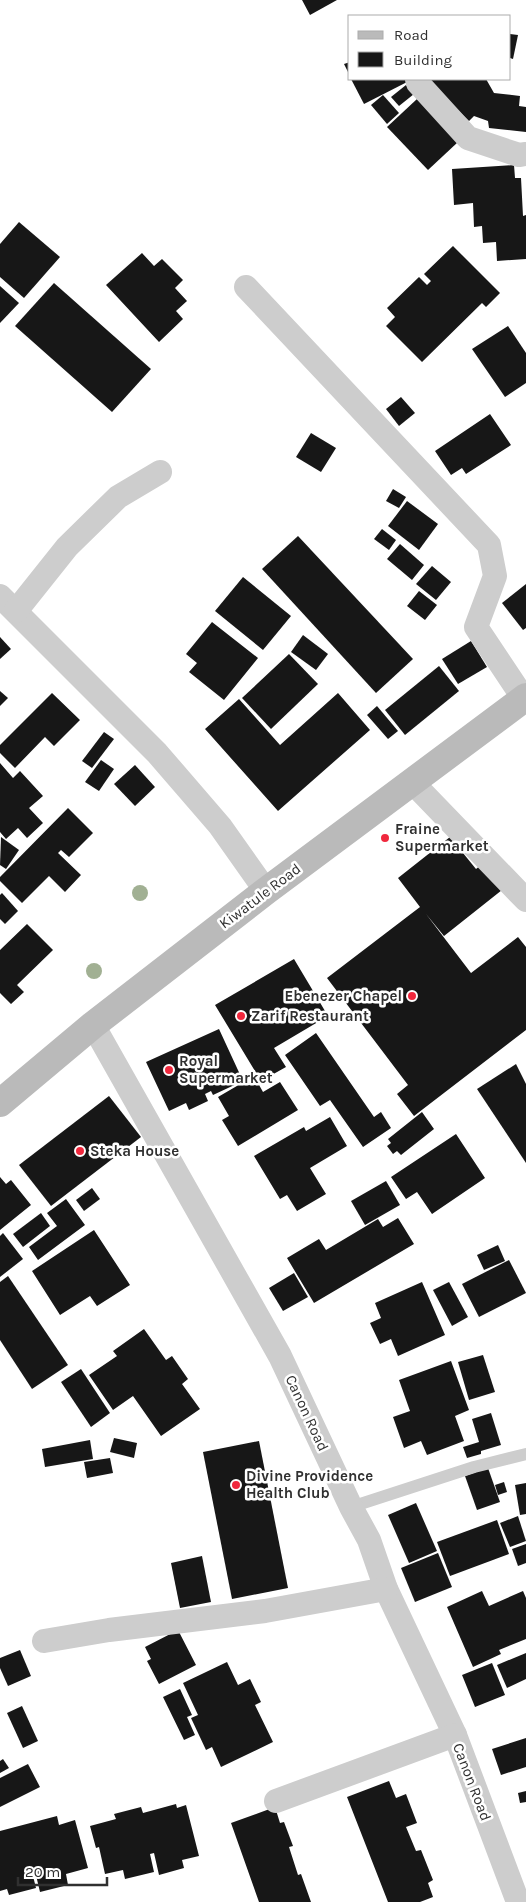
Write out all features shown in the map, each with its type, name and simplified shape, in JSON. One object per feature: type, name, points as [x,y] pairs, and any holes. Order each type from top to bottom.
[{"type":"main road","name":"Kiwatule Road","points":[[0,1102],[93,1025],[266,892],[525,698]]},
{"type":"street","points":[[417,80],[468,138],[520,155],[526,154]]},
{"type":"street","points":[[246,287],[489,545],[495,576],[476,627],[525,698]]},
{"type":"street","points":[[160,472],[118,497],[8,604],[158,753],[220,826],[266,892]]},
{"type":"street","points":[[413,783],[526,900]]},
{"type":"street","name":"Canon Road","points":[[93,1025],[280,1356],[351,1507],[369,1540],[386,1589],[454,1735],[518,1902]]},
{"type":"street","points":[[44,1641],[109,1630],[265,1611],[386,1589]]},
{"type":"street","points":[[276,1801],[454,1735]]},
{"type":"lane","points":[[351,1507],[474,1466],[526,1454]]},
{"type":"building","points":[[302,0],[337,0],[310,15]]},
{"type":"building","points":[[511,34],[518,35],[513,59],[511,58]]},
{"type":"building","points":[[348,63],[348,72],[344,64]]},
{"type":"building","points":[[352,80],[411,80],[364,104]]},
{"type":"building","points":[[430,80],[487,80],[494,93],[520,96],[519,106],[526,107],[526,132],[489,128],[488,121],[474,116],[469,121],[429,82]]},
{"type":"building","points":[[406,85],[414,94],[399,106],[391,97]]},
{"type":"building","points":[[383,95],[399,113],[387,124],[371,105]]},
{"type":"building","points":[[417,99],[458,142],[428,170],[387,127]]},
{"type":"building","points":[[514,165],[515,178],[521,178],[523,216],[526,215],[526,259],[497,261],[496,242],[483,243],[482,226],[474,227],[473,203],[454,205],[452,169]]},
{"type":"building","points":[[19,222],[60,257],[24,298],[0,277],[0,244]]},
{"type":"building","points":[[453,246],[500,293],[486,307],[482,303],[422,362],[386,326],[395,317],[387,308],[419,277],[427,285],[431,281],[424,274]]},
{"type":"building","points":[[142,253],[154,266],[162,259],[183,280],[175,288],[187,301],[176,311],[183,319],[159,342],[106,285]]},
{"type":"building","points":[[54,283],[151,369],[112,412],[15,326]]},
{"type":"building","points":[[0,286],[19,303],[0,323]]},
{"type":"building","points":[[508,326],[526,353],[526,383],[505,397],[472,349]]},
{"type":"building","points":[[401,397],[415,413],[399,426],[386,409]]},
{"type":"building","points":[[490,414],[511,445],[466,474],[462,468],[451,475],[435,451]]},
{"type":"building","points":[[311,433],[336,448],[321,472],[296,457]]},
{"type":"building","points":[[393,489],[406,497],[399,508],[386,501]]},
{"type":"building","points":[[407,501],[438,524],[419,550],[388,526]]},
{"type":"building","points":[[382,529],[396,540],[389,550],[374,539]]},
{"type":"building","points":[[298,536],[413,659],[376,693],[262,569]]},
{"type":"building","points":[[400,544],[424,565],[412,580],[387,559]]},
{"type":"building","points":[[432,566],[451,582],[436,600],[416,584]]},
{"type":"building","points":[[243,577],[291,616],[263,650],[215,611]]},
{"type":"building","points":[[526,584],[526,628],[523,630],[502,603]]},
{"type":"building","points":[[419,591],[437,605],[425,620],[407,606]]},
{"type":"building","points":[[212,622],[258,658],[224,700],[189,672],[197,663],[186,654]]},
{"type":"building","points":[[303,635],[328,654],[316,670],[291,652]]},
{"type":"building","points":[[0,637],[11,649],[0,659]]},
{"type":"building","points":[[471,641],[487,667],[458,684],[442,659]]},
{"type":"building","points":[[289,654],[318,684],[271,729],[242,698]]},
{"type":"building","points":[[439,666],[459,691],[405,735],[385,710]]},
{"type":"building","points":[[0,691],[8,698],[0,706]]},
{"type":"building","points":[[52,693],[80,720],[54,746],[45,737],[15,768],[0,753],[0,745]]},
{"type":"building","points":[[338,693],[370,730],[278,811],[205,729],[239,699],[280,745]]},
{"type":"building","points":[[377,706],[398,731],[388,739],[367,715]]},
{"type":"building","points":[[104,732],[114,739],[92,768],[82,761]]},
{"type":"building","points":[[101,760],[114,769],[99,791],[85,782]]},
{"type":"building","points":[[0,763],[13,778],[20,771],[43,796],[29,808],[43,823],[27,838],[18,828],[6,839],[0,832]]},
{"type":"building","points":[[135,765],[155,787],[135,806],[114,784]]},
{"type":"building","points":[[68,808],[93,833],[69,857],[61,850],[58,853],[81,875],[65,892],[49,876],[22,903],[0,881],[0,877]]},
{"type":"building","points":[[1,837],[19,850],[6,869],[0,865]]},
{"type":"building","points":[[450,837],[476,869],[481,865],[502,890],[444,936],[426,914],[471,973],[518,937],[526,947],[526,1030],[414,1116],[397,1094],[408,1085],[327,978],[420,907],[398,878]]},
{"type":"building","points":[[2,893],[18,911],[5,924],[0,919],[0,895]]},
{"type":"building","points":[[27,924],[53,950],[17,985],[24,992],[11,1004],[0,993],[0,950]]},
{"type":"building","points":[[294,959],[328,1016],[274,1048],[286,1067],[261,1081],[215,1005]]},
{"type":"building","points":[[219,1029],[243,1081],[213,1095],[211,1091],[205,1094],[208,1101],[189,1110],[186,1103],[169,1111],[146,1062]]},
{"type":"building","points":[[316,1033],[374,1117],[381,1112],[391,1128],[363,1147],[330,1100],[320,1106],[285,1055]]},
{"type":"building","points":[[516,1064],[526,1084],[526,1163],[477,1089]]},
{"type":"building","points":[[254,1076],[263,1092],[280,1082],[298,1110],[238,1146],[222,1120],[229,1116],[218,1097]]},
{"type":"building","name":"Steka House","points":[[109,1096],[141,1137],[51,1206],[19,1165]]},
{"type":"building","points":[[422,1112],[434,1129],[401,1155],[397,1151],[393,1154],[387,1146],[391,1143],[388,1139]]},
{"type":"building","points":[[330,1117],[347,1146],[310,1168],[326,1194],[297,1211],[287,1195],[280,1199],[254,1156],[304,1127],[306,1131]]},
{"type":"building","points":[[456,1134],[485,1178],[432,1214],[417,1192],[406,1199],[391,1177]]},
{"type":"building","points":[[0,1177],[6,1184],[11,1180],[31,1205],[0,1230]]},
{"type":"building","points":[[386,1181],[400,1205],[365,1225],[351,1201]]},
{"type":"building","points":[[92,1188],[100,1199],[84,1211],[76,1200]]},
{"type":"building","points":[[66,1199],[85,1225],[38,1260],[29,1247],[57,1226],[47,1213]]},
{"type":"building","points":[[41,1213],[50,1226],[23,1247],[13,1234]]},
{"type":"building","points":[[398,1218],[414,1244],[314,1303],[287,1258],[319,1239],[326,1250],[378,1219],[383,1227]]},
{"type":"building","points":[[94,1230],[130,1285],[97,1306],[90,1296],[60,1315],[32,1271]]},
{"type":"building","points":[[3,1233],[23,1259],[0,1277],[0,1236]]},
{"type":"building","points":[[498,1245],[505,1261],[484,1270],[477,1255]]},
{"type":"building","points":[[509,1260],[526,1293],[479,1317],[462,1284]]},
{"type":"building","points":[[294,1273],[308,1297],[283,1311],[269,1288]]},
{"type":"building","points":[[8,1276],[68,1365],[32,1389],[0,1340],[0,1282]]},
{"type":"building","points":[[422,1282],[445,1335],[398,1356],[391,1339],[380,1344],[370,1323],[381,1318],[375,1303]]},
{"type":"building","points":[[449,1282],[468,1317],[452,1326],[433,1290]]},
{"type":"building","points":[[144,1329],[166,1360],[172,1356],[188,1379],[182,1384],[200,1409],[161,1436],[133,1396],[113,1410],[89,1375],[117,1356],[113,1351]]},
{"type":"building","points":[[483,1355],[495,1392],[469,1400],[458,1362]]},
{"type":"building","points":[[451,1361],[469,1410],[455,1416],[464,1441],[427,1455],[421,1441],[404,1448],[393,1417],[410,1411],[399,1380]]},
{"type":"building","points":[[81,1369],[110,1413],[91,1427],[61,1382]]},
{"type":"building","points":[[491,1413],[501,1445],[481,1451],[481,1454],[467,1458],[463,1447],[479,1442],[472,1419]]},
{"type":"building","points":[[114,1438],[137,1443],[134,1458],[110,1452]]},
{"type":"building","points":[[90,1440],[93,1459],[45,1467],[42,1449]]},
{"type":"building","points":[[259,1441],[288,1588],[232,1599],[203,1452]]},
{"type":"building","points":[[110,1458],[113,1473],[87,1478],[84,1462]]},
{"type":"building","points":[[488,1468],[500,1502],[477,1510],[465,1476]]},
{"type":"building","points":[[504,1482],[507,1492],[498,1495],[495,1485]]},
{"type":"building","points":[[526,1483],[526,1514],[520,1515],[515,1485]]},
{"type":"building","points":[[416,1503],[437,1551],[409,1563],[388,1515]]},
{"type":"building","points":[[518,1516],[526,1541],[510,1547],[500,1523]]},
{"type":"building","points":[[497,1520],[509,1554],[450,1576],[437,1542]]},
{"type":"building","points":[[526,1544],[526,1563],[518,1566],[512,1549]]},
{"type":"building","points":[[438,1553],[452,1587],[415,1602],[401,1568]]},
{"type":"building","points":[[202,1556],[211,1602],[180,1608],[171,1563]]},
{"type":"building","points":[[482,1591],[489,1606],[523,1591],[526,1598],[526,1639],[499,1650],[501,1654],[473,1667],[447,1607]]},
{"type":"building","points":[[178,1630],[196,1665],[159,1684],[147,1661],[151,1659],[145,1647]]},
{"type":"building","points":[[20,1650],[31,1676],[8,1686],[0,1668],[0,1658]]},
{"type":"building","points":[[526,1653],[526,1679],[507,1688],[497,1665]]},
{"type":"building","points":[[227,1662],[238,1685],[250,1679],[261,1702],[255,1705],[273,1742],[221,1767],[212,1747],[206,1750],[191,1718],[198,1715],[183,1683]]},
{"type":"building","points":[[492,1663],[505,1695],[475,1707],[462,1675]]},
{"type":"building","points":[[180,1689],[192,1715],[187,1717],[195,1735],[184,1740],[163,1697]]},
{"type":"building","points":[[22,1706],[38,1741],[23,1748],[7,1713]]},
{"type":"building","points":[[526,1738],[526,1767],[501,1775],[492,1749]]},
{"type":"building","points":[[3,1759],[9,1768],[0,1773],[0,1761]]},
{"type":"building","points":[[28,1764],[40,1787],[0,1807],[0,1778]]},
{"type":"building","points":[[389,1781],[396,1798],[406,1794],[417,1823],[406,1827],[416,1851],[421,1850],[433,1880],[428,1883],[433,1897],[420,1902],[388,1902],[347,1797]]},
{"type":"building","points":[[526,1791],[526,1802],[520,1803],[518,1793]]},
{"type":"building","points":[[176,1804],[177,1808],[186,1805],[199,1856],[182,1860],[184,1868],[159,1875],[154,1853],[150,1854],[154,1872],[125,1879],[123,1870],[105,1874],[99,1847],[96,1848],[90,1826],[116,1819],[114,1814],[141,1807],[143,1813]]},
{"type":"building","points":[[275,1807],[280,1823],[284,1822],[293,1846],[289,1847],[298,1875],[301,1874],[311,1902],[259,1902],[231,1823]]},
{"type":"building","points":[[57,1816],[59,1825],[75,1820],[88,1868],[66,1874],[68,1885],[40,1892],[35,1871],[32,1872],[36,1888],[9,1895],[7,1889],[0,1891],[0,1831]]},
{"type":"place","name":"Fraine Supermarket","points":[[385,838]]},
{"type":"place","name":"Ebenezer Chapel","points":[[412,996]]},
{"type":"place","name":"Zarif Restaurant","points":[[241,1016]]},
{"type":"place","name":"Royal Supermarket","points":[[169,1070]]},
{"type":"place","name":"Steka House","points":[[80,1151]]},
{"type":"place","name":"Divine Providence Health Club","points":[[236,1485]]}]
